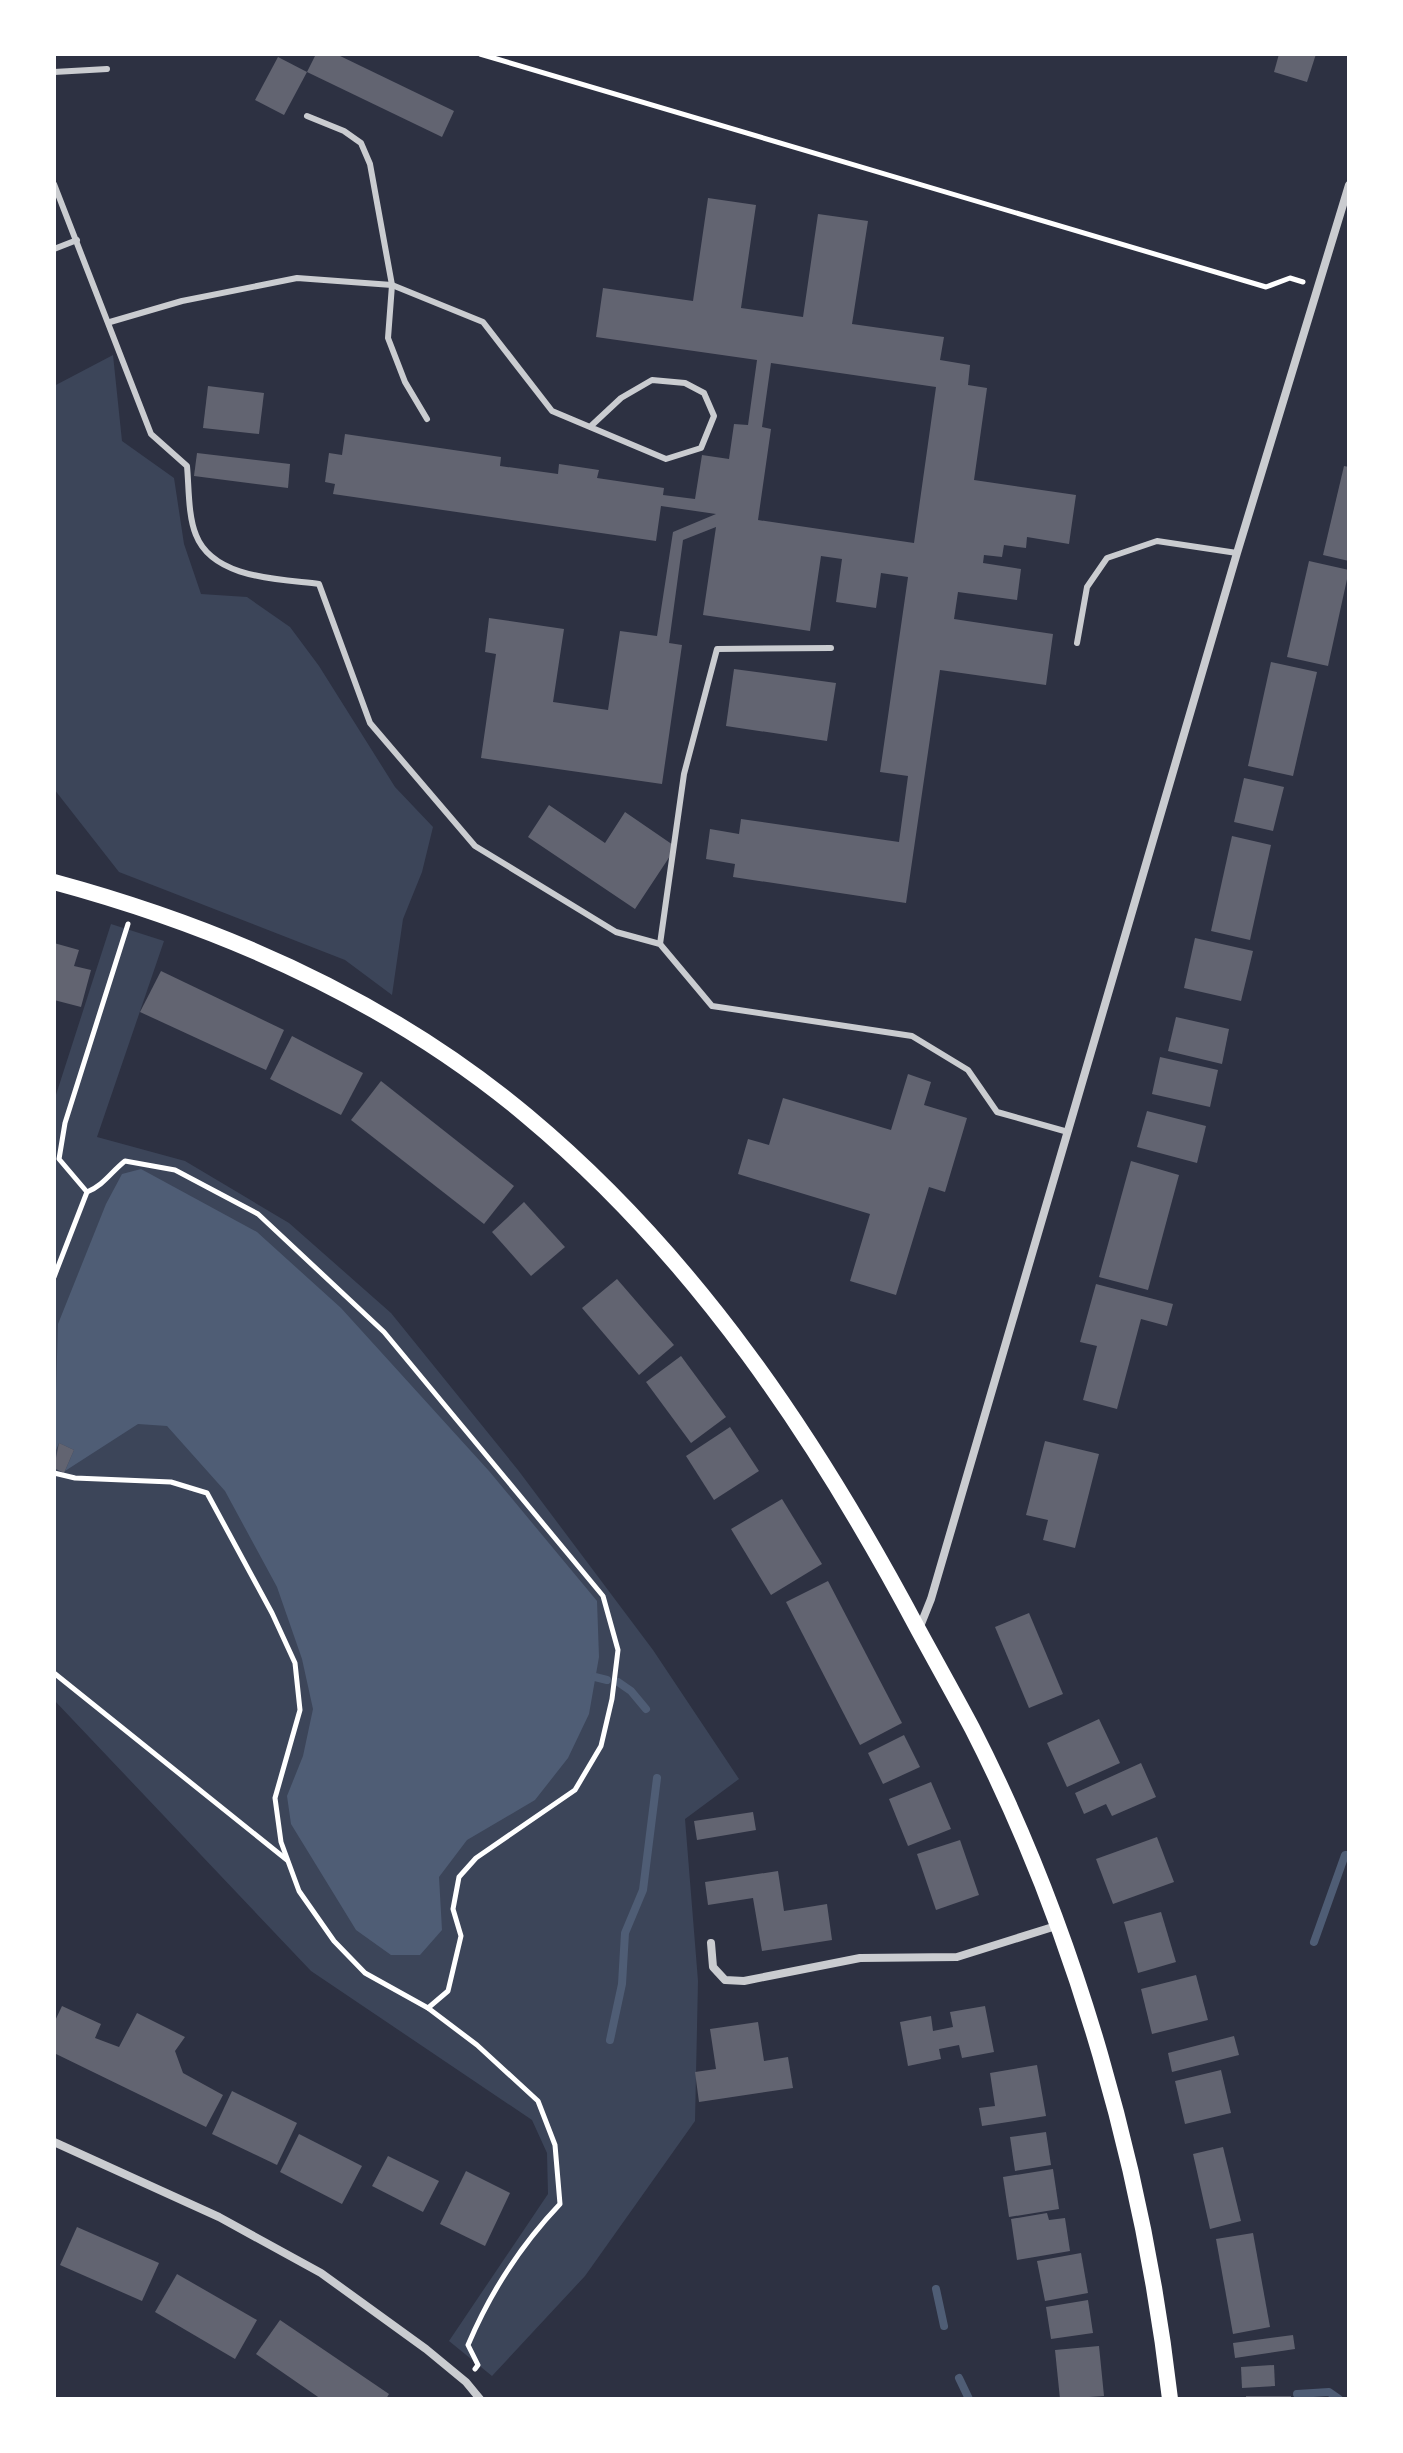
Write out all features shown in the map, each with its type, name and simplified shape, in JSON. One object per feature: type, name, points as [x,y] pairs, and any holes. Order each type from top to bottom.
[{"type":"main road","points":[[54,882],[134,904],[219,934],[312,979],[396,1025],[526,1115],[616,1199],[705,1294],[827,1465],[919,1630],[973,1730],[1056,1926],[1088,2019],[1135,2193],[1170,2399]]},
{"type":"street","points":[[919,1630],[931,1599],[1237,553],[1349,185]]},
{"type":"street","points":[[711,1943],[713,1967],[725,1980],[744,1981],[860,1958],[957,1957],[1056,1926]]},
{"type":"street","points":[[54,2142],[219,2217],[321,2273],[466,2382],[480,2399]]},
{"type":"lane","points":[[54,72],[107,69]]},
{"type":"lane","points":[[307,116],[344,131],[361,143],[370,164],[392,285],[388,338],[405,382],[427,419]]},
{"type":"lane","points":[[54,184],[151,434],[187,466],[196,536],[219,563],[265,578],[319,584],[370,723],[475,846],[616,932],[660,944],[712,1006],[912,1036],[968,1070],[997,1112],[1068,1132]]},
{"type":"lane","points":[[54,249],[77,240]]},
{"type":"lane","points":[[110,322],[182,301],[297,278],[392,285],[483,322],[552,411],[666,459],[701,448],[714,416],[704,393],[685,383],[652,380],[621,398],[591,426]]},
{"type":"lane","points":[[1077,643],[1087,587],[1107,558],[1157,541],[1237,553]]},
{"type":"lane","points":[[660,944],[684,774],[717,649],[831,648]]},
{"type":"path","points":[[480,54],[1266,287],[1290,278],[1318,286]]},
{"type":"path","points":[[87,1192],[59,1159],[63,1135],[134,904]]},
{"type":"path","points":[[54,1277],[87,1192],[102,1186],[125,1161],[175,1170],[258,1214],[384,1332],[603,1596],[618,1650],[612,1699],[601,1746],[575,1790],[476,1858],[459,1877],[453,1909],[461,1936],[448,1991],[428,2008]]},
{"type":"path","points":[[55,1472],[75,1478],[171,1482],[207,1493],[272,1613],[295,1663],[300,1710],[275,1798],[281,1842],[299,1891],[334,1941],[365,1973],[428,2008],[477,2045],[538,2101],[555,2145],[560,2204],[523,2245],[479,2319],[468,2345],[478,2365],[466,2382]]},
{"type":"path","points":[[54,1673],[288,1860]]},
{"type":"shaded area","points":[[113,355],[122,441],[174,478],[184,544],[201,594],[247,597],[290,627],[319,666],[395,787],[433,827],[422,872],[403,919],[392,995],[345,960],[119,872],[54,789],[54,386]]},
{"type":"shaded area","points":[[111,924],[164,941],[97,1137],[185,1161],[289,1223],[391,1313],[518,1470],[653,1650],[739,1779],[685,1819],[698,1981],[695,2121],[585,2276],[492,2376],[449,2341],[548,2194],[547,2153],[532,2120],[311,1971],[54,1700],[54,1101]]},
{"type":"shaded area","points":[[141,1169],[257,1232],[341,1308],[489,1471],[597,1601],[599,1657],[589,1714],[568,1758],[535,1800],[467,1840],[439,1877],[442,1930],[420,1955],[391,1955],[356,1930],[291,1824],[287,1796],[303,1756],[313,1709],[302,1659],[277,1587],[225,1491],[167,1426],[138,1424],[65,1471],[74,1450],[59,1443],[54,1455],[58,1324],[106,1204],[122,1174]]},
{"type":"building","points":[[316,54],[336,54],[454,111],[442,137],[307,72]]},
{"type":"building","points":[[1279,54],[1316,54],[1307,82],[1274,72]]},
{"type":"building","points":[[278,57],[307,72],[284,115],[255,100]]},
{"type":"building","points":[[708,198],[756,205],[741,308],[803,317],[818,214],[868,221],[852,324],[944,337],[940,360],[970,365],[968,385],[987,388],[974,480],[1076,495],[1069,544],[1027,537],[1026,548],[1004,545],[1002,557],[984,555],[983,563],[1021,569],[1017,600],[958,592],[954,619],[1053,634],[1046,685],[940,670],[906,903],[733,877],[735,864],[706,859],[710,829],[739,834],[741,819],[899,842],[908,776],[880,772],[908,577],[881,573],[876,608],[836,602],[842,559],[821,556],[810,631],[703,615],[716,527],[683,540],[669,643],[682,645],[662,784],[481,758],[496,654],[485,652],[489,618],[564,629],[553,702],[608,710],[620,631],[657,636],[673,532],[716,514],[661,506],[656,541],[333,494],[335,484],[325,482],[329,453],[342,455],[345,434],[501,457],[500,466],[558,474],[559,464],[599,470],[597,478],[664,488],[663,495],[695,499],[702,455],[729,459],[734,424],[748,425],[757,360],[596,337],[603,288],[693,301]],"holes":[[[771,363],[936,387],[914,543],[758,520],[771,429],[762,427]]]},
{"type":"building","points":[[208,386],[264,393],[259,434],[203,428]]},
{"type":"building","points":[[197,453],[290,464],[288,488],[194,476]]},
{"type":"building","points":[[1344,466],[1349,467],[1349,561],[1323,555]]},
{"type":"building","points":[[1309,561],[1349,570],[1328,666],[1287,657]]},
{"type":"building","points":[[1271,662],[1317,672],[1293,776],[1248,766]]},
{"type":"building","points":[[734,669],[836,683],[827,741],[726,726]]},
{"type":"building","points":[[1244,778],[1284,787],[1273,831],[1234,822]]},
{"type":"building","points":[[549,805],[605,843],[625,812],[676,847],[635,909],[528,837]]},
{"type":"building","points":[[1232,836],[1271,845],[1250,940],[1211,931]]},
{"type":"building","points":[[1195,938],[1253,951],[1241,1001],[1184,988]]},
{"type":"building","points":[[54,943],[79,950],[74,966],[91,970],[81,1007],[54,1000]]},
{"type":"building","points":[[161,971],[284,1030],[266,1070],[140,1012]]},
{"type":"building","points":[[1176,1017],[1229,1029],[1222,1064],[1168,1051]]},
{"type":"building","points":[[292,1036],[363,1073],[341,1115],[270,1079]]},
{"type":"building","points":[[1160,1057],[1218,1070],[1210,1107],[1152,1094]]},
{"type":"building","points":[[908,1074],[931,1082],[924,1105],[967,1118],[945,1192],[929,1187],[896,1295],[850,1281],[870,1214],[738,1174],[748,1139],[769,1145],[783,1098],[891,1130]]},
{"type":"building","points":[[381,1081],[514,1186],[484,1224],[351,1120]]},
{"type":"building","points":[[1147,1111],[1206,1126],[1197,1163],[1137,1147]]},
{"type":"building","points":[[1131,1161],[1179,1175],[1148,1290],[1099,1277]]},
{"type":"building","points":[[524,1202],[565,1247],[531,1276],[492,1232]]},
{"type":"building","points":[[617,1279],[674,1345],[639,1375],[582,1308]]},
{"type":"building","points":[[1096,1284],[1173,1304],[1167,1326],[1141,1319],[1117,1409],[1083,1400],[1097,1346],[1080,1342]]},
{"type":"building","points":[[681,1356],[726,1417],[691,1443],[646,1382]]},
{"type":"building","points":[[730,1427],[759,1471],[714,1500],[686,1456]]},
{"type":"building","points":[[1045,1441],[1099,1454],[1075,1548],[1043,1540],[1048,1520],[1026,1515]]},
{"type":"building","points":[[59,1443],[74,1450],[64,1473],[54,1468]]},
{"type":"building","points":[[782,1499],[822,1564],[771,1595],[731,1529]]},
{"type":"building","points":[[828,1581],[902,1723],[860,1745],[786,1602]]},
{"type":"building","points":[[1029,1613],[1063,1694],[1029,1708],[995,1627]]},
{"type":"building","points":[[1099,1719],[1120,1763],[1067,1787],[1047,1743]]},
{"type":"building","points":[[904,1735],[920,1767],[883,1784],[868,1753]]},
{"type":"building","points":[[1141,1763],[1156,1797],[1112,1816],[1106,1804],[1084,1814],[1075,1793]]},
{"type":"building","points":[[931,1782],[951,1829],[908,1846],[889,1799]]},
{"type":"building","points":[[753,1812],[756,1830],[697,1840],[694,1821]]},
{"type":"building","points":[[1157,1837],[1174,1882],[1113,1904],[1096,1859]]},
{"type":"building","points":[[960,1840],[979,1895],[936,1910],[917,1854]]},
{"type":"building","points":[[778,1871],[784,1911],[827,1904],[832,1940],[762,1951],[753,1898],[708,1905],[705,1882]]},
{"type":"building","points":[[1161,1912],[1176,1962],[1138,1973],[1124,1922]]},
{"type":"building","points":[[1196,1975],[1208,2020],[1152,2034],[1141,1989]]},
{"type":"building","points":[[62,2006],[101,2024],[95,2038],[119,2047],[137,2013],[185,2037],[175,2051],[183,2073],[223,2095],[206,2127],[54,2053],[54,2023]]},
{"type":"building","points":[[985,2006],[994,2052],[962,2058],[959,2045],[939,2049],[941,2059],[908,2066],[900,2022],[931,2016],[933,2031],[953,2027],[950,2012]]},
{"type":"building","points":[[758,2022],[764,2061],[788,2057],[793,2088],[699,2102],[695,2072],[716,2069],[710,2029]]},
{"type":"building","points":[[1234,2036],[1239,2055],[1172,2072],[1168,2053]]},
{"type":"building","points":[[1037,2065],[1046,2116],[982,2126],[979,2108],[995,2106],[990,2073]]},
{"type":"building","points":[[1221,2070],[1231,2113],[1185,2124],[1175,2081]]},
{"type":"building","points":[[232,2091],[297,2123],[277,2165],[212,2134]]},
{"type":"building","points":[[1046,2132],[1051,2165],[1015,2171],[1010,2137]]},
{"type":"building","points":[[299,2134],[362,2166],[342,2204],[280,2172]]},
{"type":"building","points":[[1223,2147],[1241,2221],[1210,2229],[1193,2154]]},
{"type":"building","points":[[388,2156],[439,2181],[423,2212],[372,2186]]},
{"type":"building","points":[[1053,2169],[1059,2209],[1009,2217],[1003,2177]]},
{"type":"building","points":[[466,2171],[510,2193],[485,2246],[440,2224]]},
{"type":"building","points":[[1047,2213],[1049,2220],[1065,2218],[1070,2251],[1017,2260],[1011,2219]]},
{"type":"building","points":[[77,2227],[159,2263],[142,2301],[60,2265]]},
{"type":"building","points":[[1253,2233],[1270,2327],[1233,2334],[1216,2239]]},
{"type":"building","points":[[1081,2253],[1088,2293],[1045,2301],[1037,2261]]},
{"type":"building","points":[[177,2274],[257,2320],[235,2359],[155,2312]]},
{"type":"building","points":[[1088,2300],[1093,2333],[1051,2339],[1046,2307]]},
{"type":"building","points":[[280,2320],[389,2394],[386,2399],[321,2399],[256,2354]]},
{"type":"building","points":[[1293,2335],[1295,2349],[1235,2358],[1233,2343]]},
{"type":"building","points":[[1099,2346],[1104,2396],[1060,2399],[1055,2350]]},
{"type":"building","points":[[1274,2365],[1275,2386],[1242,2388],[1241,2367]]},
{"type":"building","points":[[1246,2396],[1291,2396],[1291,2399],[1246,2399]]},
{"type":"waterway","points":[[595,1677],[607,1680]]},
{"type":"waterway","points":[[618,1682],[631,1691],[646,1709]]},
{"type":"waterway","points":[[610,2040],[622,1984],[625,1933],[643,1890],[657,1778]]},
{"type":"waterway","points":[[1314,1942],[1345,1855],[1349,1855]]},
{"type":"waterway","points":[[936,2289],[944,2326]]},
{"type":"waterway","points":[[959,2378],[969,2399]]},
{"type":"waterway","points":[[1297,2394],[1329,2392],[1339,2399]]}]
